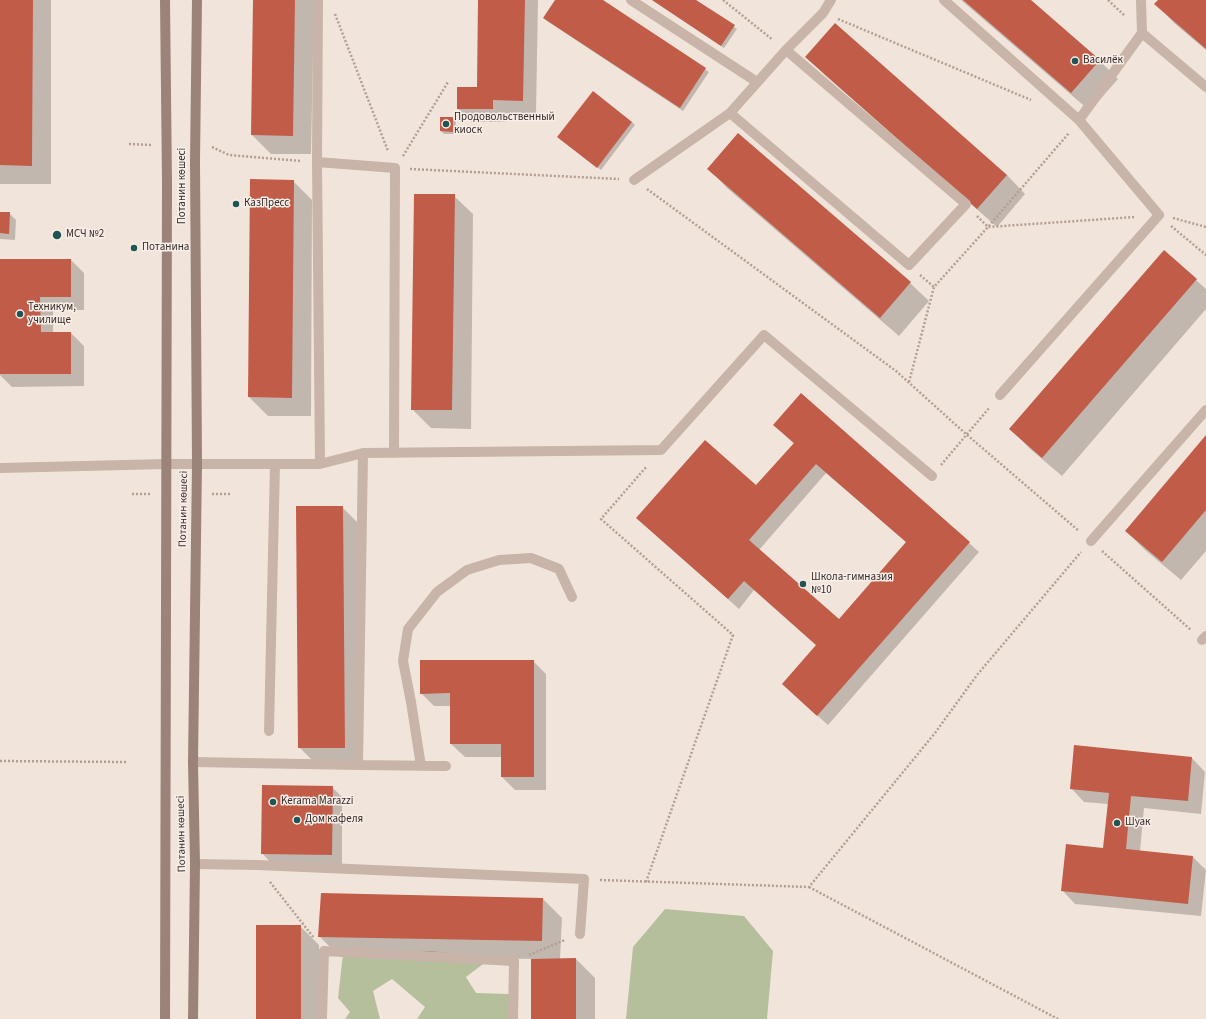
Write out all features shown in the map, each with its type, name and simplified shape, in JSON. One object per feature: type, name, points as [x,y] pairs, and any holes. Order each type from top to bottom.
[{"type":"main road","name":"Потанин көшесі","points":[[165,0],[165,1019]]},
{"type":"main road","name":"Потанин көшесі","points":[[193,1019],[195,864],[193,762],[197,464],[195,146],[197,0]]},
{"type":"lane","points":[[318,0],[317,162],[320,464]]},
{"type":"lane","points":[[631,0],[757,82]]},
{"type":"lane","points":[[634,180],[730,113],[786,50],[823,13],[831,0]]},
{"type":"lane","points":[[944,0],[1079,120],[1159,215],[1000,395]]},
{"type":"lane","points":[[1079,120],[1142,33],[1141,0]]},
{"type":"lane","points":[[1142,33],[1206,87]]},
{"type":"lane","points":[[730,113],[909,265],[966,204],[786,50]]},
{"type":"lane","points":[[317,162],[395,168],[394,453]]},
{"type":"lane","points":[[0,468],[166,464],[320,464],[363,453],[661,450],[764,335],[932,476]]},
{"type":"lane","points":[[1091,541],[1206,410]]},
{"type":"lane","points":[[358,765],[363,453]]},
{"type":"lane","points":[[268,731],[275,464]]},
{"type":"lane","points":[[421,766],[403,661],[408,628],[436,592],[467,570],[499,560],[531,558],[559,569],[572,597]]},
{"type":"lane","points":[[193,762],[446,766]]},
{"type":"lane","points":[[195,864],[257,865],[584,879],[580,934]]},
{"type":"lane","points":[[322,1019],[324,951],[514,961],[513,1019]]},
{"type":"path","points":[[723,0],[786,50]]},
{"type":"path","points":[[333,7],[395,168]]},
{"type":"path","points":[[823,13],[1035,102]]},
{"type":"path","points":[[395,168],[448,82]]},
{"type":"path","points":[[909,382],[934,287],[988,227],[1079,120]]},
{"type":"path","points":[[129,144],[166,145]]},
{"type":"path","points":[[195,146],[210,147],[229,155],[317,162]]},
{"type":"path","points":[[395,168],[634,180],[896,371],[966,434],[1204,638]]},
{"type":"path","points":[[988,227],[1159,215],[1206,227]]},
{"type":"path","points":[[1159,215],[1206,255]]},
{"type":"path","points":[[932,476],[1000,395]]},
{"type":"path","points":[[646,882],[733,635],[601,519],[661,450]]},
{"type":"path","points":[[809,887],[935,733],[977,674],[1091,541]]},
{"type":"path","points":[[0,761],[127,762]]},
{"type":"path","points":[[257,865],[324,951]]},
{"type":"path","points":[[584,879],[809,887],[1058,1019]]},
{"type":"path","points":[[514,961],[580,934]]},
{"type":"green space","points":[[665,909],[744,916],[773,951],[767,1019],[626,1019],[633,947]]},
{"type":"green space","points":[[431,951],[491,958],[466,977],[476,993],[509,994],[509,1019],[417,1019],[425,1007],[392,979],[373,991],[380,1019],[345,1019],[350,1012],[338,998],[343,954]]},
{"type":"building","points":[[0,0],[33,0],[32,166],[0,165]]},
{"type":"building","points":[[253,0],[295,0],[293,136],[251,135]]},
{"type":"building","points":[[478,0],[525,0],[523,101],[493,100],[493,109],[457,109],[457,87],[477,87]]},
{"type":"building","points":[[555,0],[603,0],[706,68],[680,108],[543,18]]},
{"type":"building","points":[[652,0],[696,0],[735,25],[721,46]]},
{"type":"building","points":[[963,0],[1031,0],[1100,60],[1071,93]]},
{"type":"building","points":[[1158,0],[1206,0],[1206,49],[1154,4]]},
{"type":"building","points":[[835,23],[1007,175],[977,209],[805,57]]},
{"type":"building","points":[[593,91],[632,122],[597,168],[557,137]]},
{"type":"building","name":"Продовольственный киоск","points":[[440,117],[453,117],[453,132],[440,131]]},
{"type":"building","points":[[738,133],[911,282],[880,318],[707,169]]},
{"type":"building","points":[[250,179],[294,180],[292,398],[248,397]]},
{"type":"building","points":[[414,194],[455,194],[452,410],[411,410]]},
{"type":"building","points":[[0,212],[10,212],[9,234],[0,233]]},
{"type":"building","points":[[1164,250],[1197,279],[1042,458],[1009,429]]},
{"type":"building","name":"Техникум, училище","points":[[0,259],[71,259],[71,297],[40,297],[41,332],[71,332],[71,374],[0,374]]},
{"type":"building","name":"Школа-гимназия №10","points":[[801,393],[970,542],[817,716],[782,684],[816,645],[744,581],[728,599],[636,518],[705,440],[756,485],[794,443],[773,425]],"holes":[[[816,464],[906,542],[839,619],[749,540]]]},
{"type":"building","points":[[1206,435],[1206,510],[1162,562],[1125,531]]},
{"type":"building","points":[[296,506],[343,506],[345,748],[298,748]]},
{"type":"building","points":[[420,660],[534,660],[534,777],[501,777],[501,744],[450,744],[450,693],[420,694]]},
{"type":"building","name":"Шуак","points":[[1074,745],[1192,757],[1188,801],[1131,796],[1126,849],[1193,856],[1188,904],[1061,891],[1066,844],[1103,848],[1109,793],[1070,789]]},
{"type":"building","name":"Дом кафеля","points":[[262,785],[333,786],[332,855],[261,854]]},
{"type":"building","points":[[321,893],[543,898],[542,941],[318,937]]},
{"type":"building","points":[[256,925],[301,925],[301,1019],[256,1019]]},
{"type":"building","points":[[576,958],[576,1019],[531,1019],[531,959]]},
{"type":"place","name":"Василёк","points":[[1075,61]]},
{"type":"place","name":"Продовольственный киоск","points":[[446,124]]},
{"type":"place","name":"КазПресс","points":[[236,204]]},
{"type":"place","name":"МСЧ №2","points":[[57,235]]},
{"type":"place","name":"Потанина","points":[[134,248]]},
{"type":"place","name":"Техникум, училище","points":[[20,314]]},
{"type":"place","name":"Школа-гимназия №10","points":[[803,584]]},
{"type":"place","name":"Kerama Marazzi","points":[[273,802]]},
{"type":"place","name":"Дом кафеля","points":[[297,820]]},
{"type":"place","name":"Шуак","points":[[1117,823]]}]
